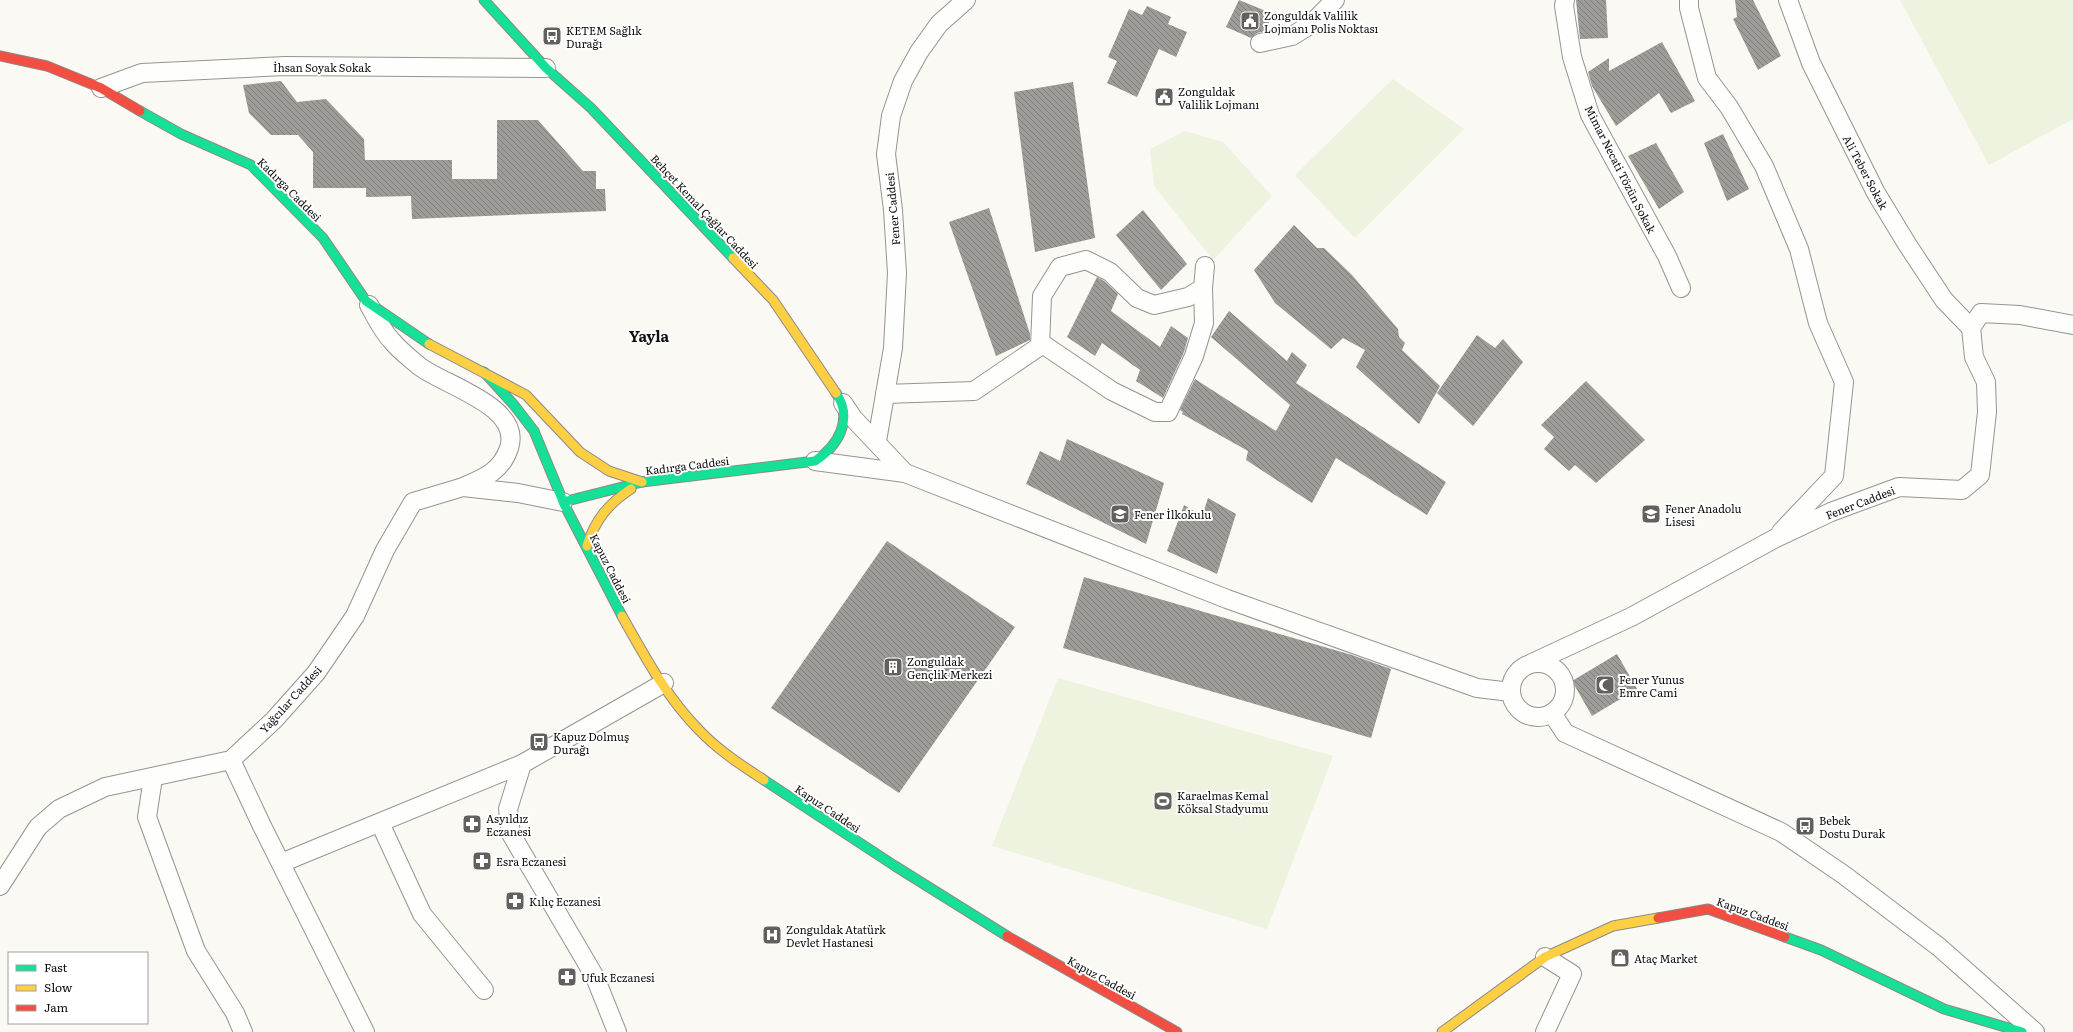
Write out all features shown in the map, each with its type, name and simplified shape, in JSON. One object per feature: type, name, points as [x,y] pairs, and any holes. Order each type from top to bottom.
[{"type":"main road","name":"Behçet Kemal Çağlar Caddesi","points":[[484,0],[546,68],[591,108],[773,300],[843,403]]},
{"type":"main road","name":"Kadırga Caddesi","points":[[0,56],[47,66],[101,88],[181,134],[251,165],[323,238],[366,301],[422,340],[526,395],[580,452],[609,471],[642,482]]},
{"type":"main road","name":"Kapuz Caddesi","points":[[484,372],[520,411],[539,440],[563,502],[636,642],[688,718],[722,751],[858,843],[1064,970],[1177,1032]]},
{"type":"main road","points":[[815,461],[829,453],[840,434],[844,420],[843,403]]},
{"type":"main road","name":"Kadırga Caddesi","points":[[563,502],[642,482],[815,461]]},
{"type":"main road","points":[[587,546],[598,518],[618,497],[642,482]]},
{"type":"main road","name":"Kapuz Caddesi","points":[[1442,1032],[1545,957],[1613,926],[1708,909],[1821,950],[1944,1009],[2022,1032]]},
{"type":"street","name":"Fener Caddesi","points":[[877,441],[893,348],[897,273],[893,210],[886,154],[891,116],[903,81],[919,52],[939,24],[966,0]]},
{"type":"street","points":[[1260,43],[1292,36],[1310,25],[1335,0]]},
{"type":"street","name":"Mimar Necati Tözün Sokak","points":[[1565,0],[1564,6],[1572,57],[1590,115],[1667,256],[1681,288]]},
{"type":"street","points":[[1689,0],[1689,8],[1707,78],[1729,107],[1764,166],[1799,249],[1818,323],[1844,382],[1834,476],[1774,540]]},
{"type":"street","name":"Ali Teber Sokak","points":[[1788,0],[1811,63],[1876,193],[1944,300],[1971,328]]},
{"type":"street","name":"İhsan Soyak Sokak","points":[[101,88],[142,73],[285,66],[546,68]]},
{"type":"street","points":[[886,394],[974,391],[1020,362],[1040,346],[1042,296],[1060,267],[1086,260],[1110,272],[1137,298],[1154,305],[1188,297],[1203,288]]},
{"type":"street","points":[[1040,343],[1112,391],[1155,412],[1168,412],[1194,356],[1204,323],[1203,288],[1205,266]]},
{"type":"street","points":[[366,301],[391,341],[420,367],[486,403],[507,422],[511,441],[505,459],[489,476],[463,487]]},
{"type":"street","points":[[1971,328],[1981,313],[2020,314],[2073,325]]},
{"type":"street","name":"Fener Caddesi","points":[[1532,663],[1631,617],[1774,540],[1831,512],[1899,487],[1962,490],[1980,475],[1987,412],[1986,382],[1974,357],[1971,328]]},
{"type":"street","points":[[843,403],[853,418],[877,441],[905,472]]},
{"type":"street","points":[[815,461],[905,472],[1124,557],[1227,599],[1477,688],[1511,692]]},
{"type":"street","name":"Yağcılar Caddesi","points":[[0,886],[38,827],[59,809],[105,787],[153,778],[231,760],[274,720],[316,673],[355,616],[385,550],[413,502],[463,487],[511,492],[563,502]]},
{"type":"street","points":[[1532,663],[1549,665],[1556,670],[1563,680],[1565,692],[1563,701],[1552,713],[1543,717],[1534,717],[1525,714],[1513,701],[1511,692],[1514,677],[1525,666],[1532,663]]},
{"type":"street","points":[[281,864],[522,764],[664,683]]},
{"type":"street","points":[[1552,713],[1565,733],[1781,832],[1844,875],[1939,947],[2035,1032]]},
{"type":"street","points":[[231,760],[365,1032]]},
{"type":"street","points":[[522,764],[508,809],[511,834],[595,977],[618,1032]]},
{"type":"street","points":[[153,778],[147,817],[196,951],[235,1013],[243,1032]]},
{"type":"street","points":[[380,823],[422,914],[484,990]]},
{"type":"street","points":[[1545,957],[1572,974],[1545,1032]]},
{"type":"green space","points":[[1900,0],[2073,0],[2073,119],[1989,165]]},
{"type":"green space","points":[[1393,79],[1464,129],[1355,238],[1295,175]]},
{"type":"green space","points":[[1185,131],[1223,142],[1272,196],[1213,260],[1154,186],[1150,149]]},
{"type":"green space","name":"Karaelmas Kemal Köksal Stadyumu","points":[[1058,678],[1333,756],[1267,929],[992,846]]},
{"type":"building","name":"Zonguldak Valilik Lojmanı Polis Noktası","points":[[1239,0],[1273,14],[1265,31],[1257,33],[1251,38],[1226,27]]},
{"type":"building","points":[[1576,0],[1606,0],[1608,38],[1580,39]]},
{"type":"building","points":[[1735,0],[1753,0],[1781,56],[1758,70],[1733,19],[1737,17]]},
{"type":"building","name":"Zonguldak Valilik Lojmanı","points":[[1147,6],[1171,17],[1168,24],[1187,32],[1176,57],[1159,49],[1137,97],[1107,83],[1117,61],[1108,57],[1129,9],[1142,15]]},
{"type":"building","points":[[1662,42],[1695,101],[1671,113],[1659,93],[1616,126],[1592,86],[1588,72],[1609,58],[1609,71]]},
{"type":"building","points":[[281,81],[297,102],[326,99],[364,139],[365,160],[452,160],[452,179],[497,179],[497,120],[538,120],[583,171],[596,171],[596,189],[605,189],[606,211],[412,219],[411,196],[366,197],[366,188],[313,188],[313,152],[298,135],[271,135],[249,113],[243,85]]},
{"type":"building","points":[[1073,82],[1095,238],[1035,252],[1014,92]]},
{"type":"building","points":[[1723,134],[1749,189],[1727,201],[1704,143]]},
{"type":"building","points":[[1656,143],[1684,192],[1659,209],[1628,156]]},
{"type":"building","points":[[989,208],[1030,334],[1030,340],[996,356],[949,222]]},
{"type":"building","points":[[1143,210],[1187,264],[1161,290],[1116,235]]},
{"type":"building","points":[[1294,225],[1317,248],[1324,248],[1352,275],[1398,329],[1399,337],[1405,343],[1402,350],[1440,386],[1419,424],[1356,367],[1365,350],[1343,338],[1331,349],[1275,303],[1254,270]]},
{"type":"building","points":[[1097,277],[1104,281],[1118,294],[1111,311],[1160,347],[1171,326],[1188,338],[1184,352],[1163,398],[1136,381],[1140,370],[1102,343],[1095,356],[1067,337]]},
{"type":"building","points":[[1229,311],[1287,361],[1292,352],[1307,365],[1296,383],[1446,482],[1427,515],[1336,458],[1312,503],[1246,460],[1248,451],[1182,414],[1183,412],[1180,410],[1195,379],[1276,431],[1290,405],[1211,337]]},
{"type":"building","points":[[1477,335],[1495,348],[1503,339],[1523,362],[1473,426],[1437,393]]},
{"type":"building","points":[[1586,381],[1645,440],[1596,483],[1575,465],[1569,471],[1544,449],[1554,437],[1541,425]]},
{"type":"building","name":"Fener İlkokulu","points":[[1067,439],[1164,483],[1146,544],[1026,484],[1040,451],[1060,461]]},
{"type":"building","points":[[1208,498],[1236,514],[1217,574],[1167,551],[1184,505],[1202,516]]},
{"type":"building","name":"Zonguldak Gençlik Merkezi","points":[[887,541],[1015,627],[899,793],[771,708]]},
{"type":"building","points":[[1084,577],[1352,655],[1391,669],[1371,738],[1063,648]]},
{"type":"building","name":"Fener Yunus Emre Cami","points":[[1617,654],[1637,689],[1592,716],[1572,681]]},
{"type":"traffic: fast","points":[[484,0],[546,68],[591,108],[733,258]]},
{"type":"traffic: fast","points":[[140,111],[181,134],[251,165],[323,238],[366,301],[429,344]]},
{"type":"traffic: fast","points":[[484,372],[514,405],[534,431],[565,506],[622,616]]},
{"type":"traffic: fast","points":[[563,502],[642,482],[815,461],[831,448],[841,431],[844,412],[836,393]]},
{"type":"traffic: fast","points":[[764,780],[895,866],[1007,936]]},
{"type":"traffic: fast","points":[[1785,937],[1821,950],[1944,1009],[2022,1032]]},
{"type":"traffic: slow","points":[[733,258],[773,300],[836,393]]},
{"type":"traffic: slow","points":[[429,344],[526,395],[580,452],[609,471],[642,482]]},
{"type":"traffic: slow","points":[[587,546],[594,528],[603,513],[631,489]]},
{"type":"traffic: slow","points":[[622,616],[657,676],[687,718],[722,751],[764,780]]},
{"type":"traffic: slow","points":[[1442,1032],[1545,957],[1613,926],[1658,918]]},
{"type":"traffic: jam","points":[[0,56],[47,66],[101,88],[140,111]]},
{"type":"traffic: jam","points":[[1658,918],[1708,909],[1785,937]]},
{"type":"traffic: jam","points":[[1007,936],[1177,1032]]},
{"type":"place","name":"Zonguldak Valilik Lojmanı Polis Noktası","points":[[1250,21]]},
{"type":"place","name":"KETEM Sağlık Durağı","points":[[552,36]]},
{"type":"place","name":"Zonguldak Valilik Lojmanı","points":[[1164,97]]},
{"type":"place","name":"Fener İlkokulu","points":[[1120,514]]},
{"type":"place","name":"Fener Anadolu Lisesi","points":[[1651,514]]},
{"type":"place","name":"Zonguldak Gençlik Merkezi","points":[[893,667]]},
{"type":"place","name":"Fener Yunus Emre Cami","points":[[1605,685]]},
{"type":"place","name":"Kapuz Dolmuş Durağı","points":[[539,742]]},
{"type":"place","name":"Karaelmas Kemal Köksal Stadyumu","points":[[1163,801]]},
{"type":"place","name":"Asyıldız Eczanesi","points":[[472,824]]},
{"type":"place","name":"Bebek Dostu Durak","points":[[1805,826]]},
{"type":"place","name":"Esra Eczanesi","points":[[482,861]]},
{"type":"place","name":"Kılıç Eczanesi","points":[[515,901]]},
{"type":"place","name":"Zonguldak Atatürk Devlet Hastanesi","points":[[772,935]]},
{"type":"place","name":"Ataç Market","points":[[1620,958]]},
{"type":"place","name":"Ufuk Eczanesi","points":[[567,977]]},
{"type":"district","name":"Yayla","points":[[649,335]]}]
